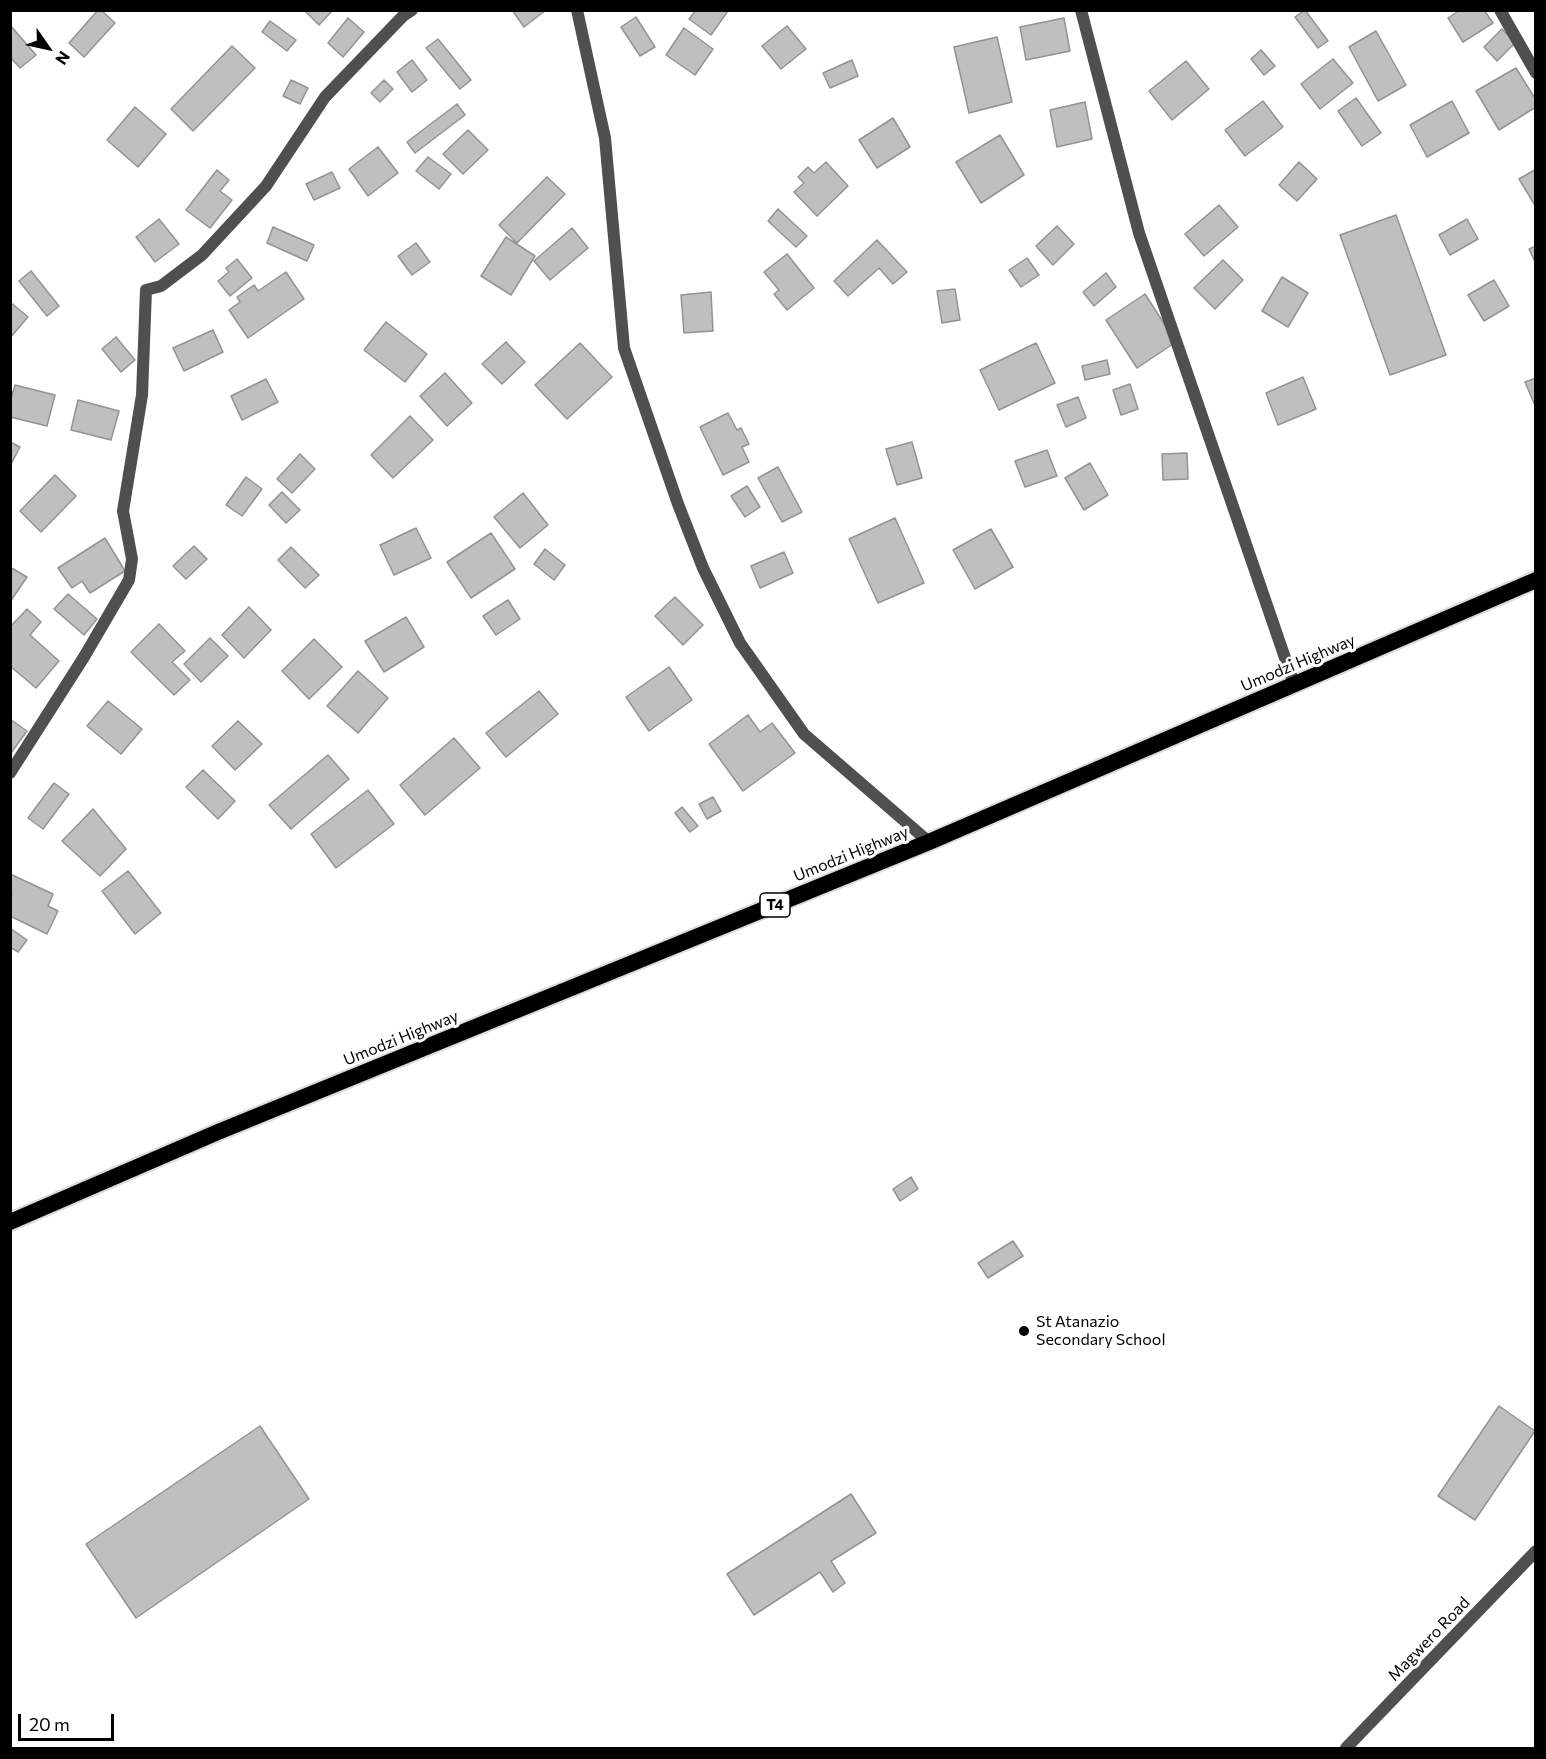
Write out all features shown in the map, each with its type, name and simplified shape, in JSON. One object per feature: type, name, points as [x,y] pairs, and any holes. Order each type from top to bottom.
[{"type":"highway","name":"Umodzi Highway","points":[[10,1222],[218,1132],[929,842],[1536,580]]},
{"type":"street","points":[[10,773],[84,657],[129,580],[132,559],[123,511],[142,395],[146,290],[161,286],[202,255],[266,186],[325,97],[403,16],[412,10]]},
{"type":"street","points":[[577,10],[605,138],[624,348],[678,504],[703,568],[740,643],[804,734],[929,842]]},
{"type":"street","points":[[1081,10],[1139,233],[1294,684]]},
{"type":"street","points":[[1500,10],[1536,73]]},
{"type":"street","name":"Magwero Road","points":[[1346,1749],[1536,1551]]},
{"type":"building","points":[[98,10],[101,10],[115,23],[84,57],[69,43]]},
{"type":"building","points":[[304,10],[333,10],[319,25]]},
{"type":"building","points":[[512,10],[546,10],[524,27]]},
{"type":"building","points":[[696,10],[728,11],[711,35],[689,19]]},
{"type":"building","points":[[1305,10],[1328,41],[1318,48],[1295,17]]},
{"type":"building","points":[[1460,10],[1484,10],[1493,23],[1463,42],[1448,18]]},
{"type":"building","points":[[636,17],[655,47],[640,56],[621,27]]},
{"type":"building","points":[[348,18],[364,32],[343,57],[328,43]]},
{"type":"building","points":[[1064,18],[1070,51],[1026,60],[1020,27]]},
{"type":"building","points":[[270,21],[296,40],[287,51],[262,32]]},
{"type":"building","points":[[10,25],[36,55],[20,68],[10,57]]},
{"type":"building","points":[[787,26],[806,49],[781,69],[762,46]]},
{"type":"building","points":[[684,28],[713,49],[695,75],[666,55]]},
{"type":"building","points":[[1502,29],[1515,43],[1497,61],[1484,47]]},
{"type":"building","points":[[1376,31],[1406,85],[1378,101],[1349,47]]},
{"type":"building","points":[[997,37],[1012,102],[969,113],[954,47]]},
{"type":"building","points":[[438,39],[471,80],[460,89],[426,48]]},
{"type":"building","points":[[232,46],[255,68],[193,131],[171,109]]},
{"type":"building","points":[[1261,50],[1275,66],[1264,75],[1251,59]]},
{"type":"building","points":[[1333,59],[1353,83],[1320,109],[1301,84]]},
{"type":"building","points":[[412,60],[427,80],[412,92],[397,72]]},
{"type":"building","points":[[852,60],[858,76],[830,88],[823,73]]},
{"type":"building","points":[[1186,61],[1209,89],[1172,120],[1149,91]]},
{"type":"building","points":[[1516,68],[1536,100],[1536,107],[1499,130],[1476,91]]},
{"type":"building","points":[[291,80],[308,88],[300,104],[283,96]]},
{"type":"building","points":[[384,80],[393,89],[380,102],[371,93]]},
{"type":"building","points":[[1356,98],[1381,133],[1362,146],[1338,111]]},
{"type":"building","points":[[1263,101],[1283,127],[1245,156],[1225,130]]},
{"type":"building","points":[[1452,101],[1469,133],[1427,157],[1410,125]]},
{"type":"building","points":[[1085,102],[1092,139],[1057,147],[1050,110]]},
{"type":"building","points":[[457,104],[465,115],[415,153],[407,142]]},
{"type":"building","points":[[135,107],[166,134],[138,167],[107,140]]},
{"type":"building","points":[[893,118],[910,147],[877,168],[859,140]]},
{"type":"building","points":[[468,130],[488,150],[463,174],[443,154]]},
{"type":"building","points":[[1000,135],[1024,175],[981,203],[956,162]]},
{"type":"building","points":[[378,147],[398,173],[368,196],[349,169]]},
{"type":"building","points":[[428,157],[451,174],[439,189],[416,171]]},
{"type":"building","points":[[826,162],[848,186],[817,216],[794,192],[804,183],[798,177],[808,167],[814,173]]},
{"type":"building","points":[[1299,162],[1317,179],[1297,201],[1279,185]]},
{"type":"building","points":[[1536,169],[1536,207],[1519,179]]},
{"type":"building","points":[[217,170],[229,180],[220,191],[232,200],[210,228],[186,210]]},
{"type":"building","points":[[332,172],[340,188],[314,200],[306,184]]},
{"type":"building","points":[[547,177],[565,194],[517,243],[499,225]]},
{"type":"building","points":[[1219,205],[1238,227],[1204,256],[1185,234]]},
{"type":"building","points":[[778,209],[807,236],[796,247],[768,221]]},
{"type":"building","points":[[1396,215],[1446,355],[1390,375],[1340,235]]},
{"type":"building","points":[[159,219],[179,244],[155,262],[136,237]]},
{"type":"building","points":[[1467,219],[1478,239],[1450,255],[1439,235]]},
{"type":"building","points":[[1057,226],[1074,244],[1053,265],[1036,246]]},
{"type":"building","points":[[273,227],[314,245],[307,261],[267,243]]},
{"type":"building","points":[[572,228],[588,248],[550,280],[534,261]]},
{"type":"building","points":[[506,237],[535,256],[511,295],[481,276]]},
{"type":"building","points":[[877,240],[907,272],[893,284],[879,268],[848,296],[834,281]]},
{"type":"building","points":[[416,243],[430,262],[412,275],[398,256]]},
{"type":"building","points":[[1536,246],[1536,264],[1529,249]]},
{"type":"building","points":[[787,254],[814,288],[787,310],[774,294],[779,290],[764,272]]},
{"type":"building","points":[[1027,258],[1039,275],[1021,287],[1009,270]]},
{"type":"building","points":[[237,259],[252,278],[230,296],[218,281],[229,272],[226,268]]},
{"type":"building","points":[[1223,260],[1243,280],[1215,309],[1194,288]]},
{"type":"building","points":[[31,271],[59,306],[47,316],[19,281]]},
{"type":"building","points":[[286,272],[304,299],[248,338],[229,310],[240,302],[237,297],[254,285],[258,291]]},
{"type":"building","points":[[1106,273],[1116,287],[1094,306],[1083,292]]},
{"type":"building","points":[[1282,277],[1308,293],[1288,327],[1262,311]]},
{"type":"building","points":[[1494,280],[1509,306],[1484,321],[1468,295]]},
{"type":"building","points":[[955,289],[960,320],[942,323],[937,291]]},
{"type":"building","points":[[711,292],[713,331],[684,333],[681,295]]},
{"type":"building","points":[[1145,294],[1176,342],[1137,368],[1106,320]]},
{"type":"building","points":[[10,302],[28,317],[10,338]]},
{"type":"building","points":[[386,322],[427,354],[405,382],[364,350]]},
{"type":"building","points":[[213,330],[223,352],[184,371],[173,348]]},
{"type":"building","points":[[116,337],[135,360],[121,372],[102,349]]},
{"type":"building","points":[[506,342],[525,362],[502,384],[482,364]]},
{"type":"building","points":[[580,343],[612,377],[567,419],[535,385]]},
{"type":"building","points":[[1036,343],[1055,383],[999,410],[980,370]]},
{"type":"building","points":[[1107,360],[1110,374],[1085,380],[1082,366]]},
{"type":"building","points":[[445,373],[472,403],[447,426],[420,396]]},
{"type":"building","points":[[1303,377],[1316,409],[1278,425],[1266,393]]},
{"type":"building","points":[[1536,378],[1536,408],[1525,382]]},
{"type":"building","points":[[266,379],[278,402],[242,420],[231,396]]},
{"type":"building","points":[[1130,384],[1138,409],[1121,415],[1113,390]]},
{"type":"building","points":[[15,385],[55,395],[47,426],[10,417],[10,402]]},
{"type":"building","points":[[1078,397],[1086,418],[1066,427],[1057,405]]},
{"type":"building","points":[[78,400],[119,411],[111,440],[71,430]]},
{"type":"building","points":[[728,413],[737,430],[741,428],[749,444],[742,447],[749,462],[723,475],[700,427]]},
{"type":"building","points":[[410,416],[433,440],[393,478],[371,455]]},
{"type":"building","points":[[10,442],[20,447],[10,466]]},
{"type":"building","points":[[912,442],[922,478],[897,485],[886,449]]},
{"type":"building","points":[[1047,450],[1057,476],[1025,487],[1015,461]]},
{"type":"building","points":[[1187,453],[1188,479],[1163,480],[1162,454]]},
{"type":"building","points":[[300,454],[315,469],[292,493],[277,479]]},
{"type":"building","points":[[1090,463],[1108,495],[1084,510],[1065,478]]},
{"type":"building","points":[[778,467],[802,512],[782,522],[758,478]]},
{"type":"building","points":[[55,475],[76,496],[41,532],[20,511]]},
{"type":"building","points":[[246,477],[262,489],[242,516],[226,505]]},
{"type":"building","points":[[747,486],[760,507],[745,517],[731,496]]},
{"type":"building","points":[[282,492],[300,510],[286,523],[269,505]]},
{"type":"building","points":[[523,493],[548,525],[520,548],[494,517]]},
{"type":"building","points":[[895,518],[924,583],[878,603],[849,539]]},
{"type":"building","points":[[416,528],[431,558],[394,575],[380,545]]},
{"type":"building","points":[[991,529],[1013,567],[975,589],[953,550]]},
{"type":"building","points":[[491,533],[515,569],[471,598],[447,562]]},
{"type":"building","points":[[105,538],[125,571],[90,593],[82,581],[72,588],[58,568]]},
{"type":"building","points":[[194,546],[207,559],[186,579],[173,566]]},
{"type":"building","points":[[291,547],[319,575],[305,588],[278,560]]},
{"type":"building","points":[[545,549],[565,565],[554,580],[534,564]]},
{"type":"building","points":[[784,552],[793,573],[760,588],[751,566]]},
{"type":"building","points":[[10,567],[27,577],[10,602]]},
{"type":"building","points":[[68,594],[97,619],[84,635],[54,609]]},
{"type":"building","points":[[675,597],[703,625],[683,645],[655,616]]},
{"type":"building","points":[[508,600],[520,619],[496,635],[483,616]]},
{"type":"building","points":[[249,607],[271,630],[244,658],[222,635]]},
{"type":"building","points":[[27,609],[41,622],[30,635],[59,661],[36,688],[10,666],[10,627]]},
{"type":"building","points":[[406,617],[424,647],[384,672],[365,641]]},
{"type":"building","points":[[159,624],[185,651],[172,662],[190,680],[174,695],[131,652]]},
{"type":"building","points":[[210,638],[228,656],[201,682],[184,664]]},
{"type":"building","points":[[314,639],[342,667],[309,699],[282,671]]},
{"type":"building","points":[[669,667],[692,700],[649,731],[626,697]]},
{"type":"building","points":[[358,671],[388,698],[358,733],[327,706]]},
{"type":"building","points":[[539,691],[558,714],[506,757],[486,733]]},
{"type":"building","points":[[108,701],[142,729],[121,754],[87,726]]},
{"type":"building","points":[[748,715],[760,732],[772,723],[795,753],[743,791],[709,744]]},
{"type":"building","points":[[10,719],[27,731],[11,753],[10,752]]},
{"type":"building","points":[[238,721],[262,744],[235,770],[212,746]]},
{"type":"building","points":[[454,738],[480,768],[425,815],[400,785]]},
{"type":"building","points":[[328,755],[349,779],[291,829],[269,805]]},
{"type":"building","points":[[203,770],[235,801],[218,819],[186,787]]},
{"type":"building","points":[[54,783],[69,794],[43,829],[28,818]]},
{"type":"building","points":[[368,790],[394,824],[336,868],[311,834]]},
{"type":"building","points":[[713,797],[721,811],[707,819],[699,804]]},
{"type":"building","points":[[682,807],[698,826],[690,832],[675,813]]},
{"type":"building","points":[[93,809],[126,849],[100,876],[62,841]]},
{"type":"building","points":[[128,871],[161,913],[135,934],[102,891]]},
{"type":"building","points":[[10,874],[53,894],[48,906],[58,911],[47,934],[10,916],[12,894],[10,893]]},
{"type":"building","points":[[10,928],[27,940],[18,952],[10,947]]},
{"type":"building","points":[[911,1177],[918,1189],[900,1201],[893,1189]]},
{"type":"building","points":[[1013,1241],[1023,1256],[988,1278],[978,1263]]},
{"type":"building","points":[[1499,1406],[1535,1431],[1475,1520],[1438,1496]]},
{"type":"building","points":[[260,1426],[309,1499],[136,1618],[86,1544]]},
{"type":"building","points":[[851,1494],[876,1533],[831,1561],[845,1583],[833,1592],[820,1572],[754,1615],[727,1574]]},
{"type":"place","name":"St Atanazio Secondary School","points":[[1024,1331]]}]
